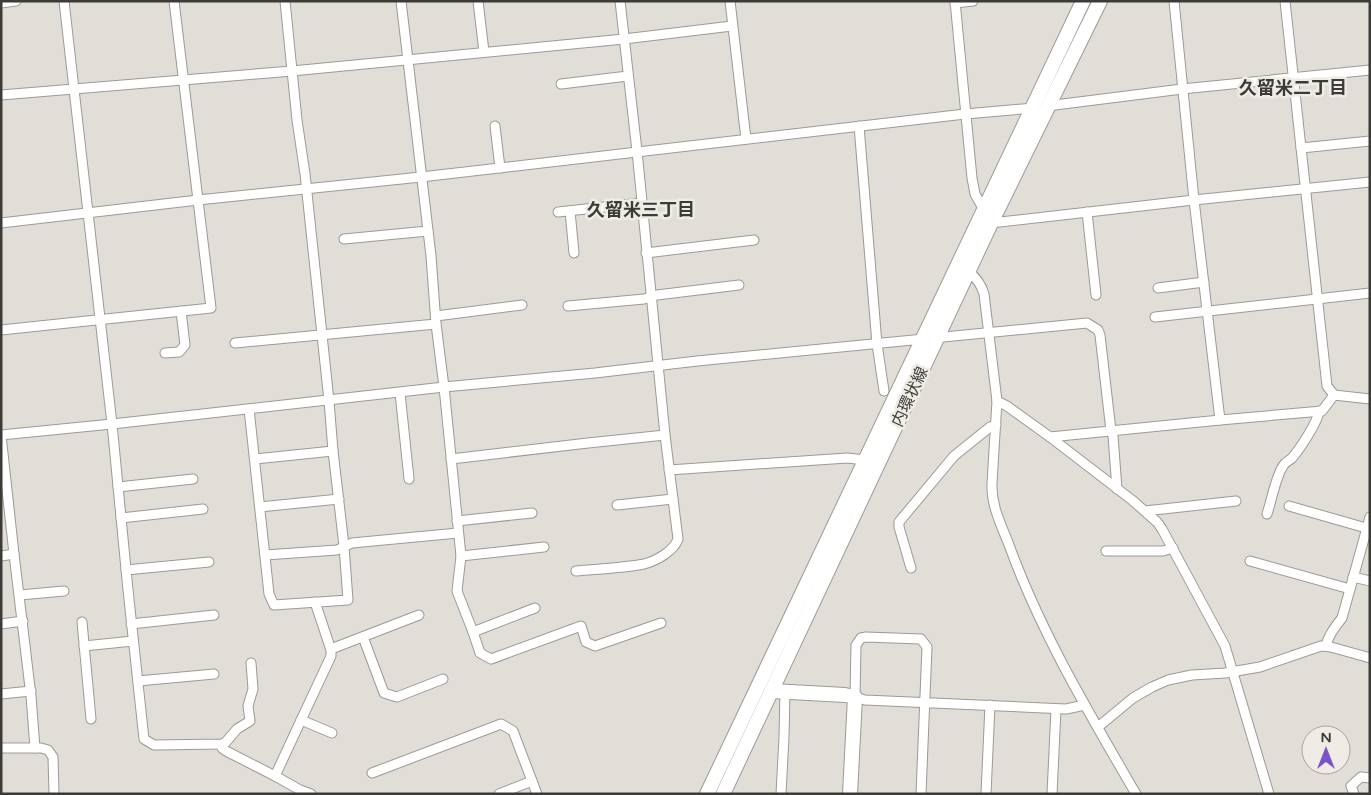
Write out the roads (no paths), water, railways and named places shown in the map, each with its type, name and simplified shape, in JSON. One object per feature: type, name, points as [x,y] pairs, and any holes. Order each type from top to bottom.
[{"type":"street","points":[[1,3],[16,1]]},
{"type":"street","points":[[64,1],[112,424],[144,738],[154,745],[225,743],[237,730],[250,721],[248,706],[253,689],[251,663]]},
{"type":"street","points":[[1,330],[211,308],[174,1]]},
{"type":"street","points":[[249,409],[269,594],[274,605],[348,600],[329,401],[285,1]]},
{"type":"street","points":[[401,1],[428,231],[461,556],[457,591],[480,653],[491,660],[581,626],[586,642],[595,646],[661,623]]},
{"type":"street","points":[[478,1],[484,52]]},
{"type":"street","points":[[576,571],[645,564],[671,551],[678,539],[665,436],[620,1]]},
{"type":"street","points":[[730,1],[746,139]]},
{"type":"street","points":[[973,1],[955,2],[972,178],[975,194],[984,210]]},
{"type":"street","name":"内環状線","points":[[707,794],[1083,1]]},
{"type":"street","name":"内環状線","points":[[723,794],[778,691],[991,223],[1100,1]]},
{"type":"street","points":[[1174,1],[1194,200],[1220,420]]},
{"type":"street","points":[[1285,1],[1327,386],[1334,395],[1370,399]]},
{"type":"street","points":[[1,95],[292,71],[624,39],[732,26]]},
{"type":"street","points":[[1,223],[1031,108],[1182,89],[1370,70]]},
{"type":"street","points":[[562,84],[628,76]]},
{"type":"street","points":[[495,126],[500,168]]},
{"type":"street","points":[[859,126],[877,344],[884,391]]},
{"type":"street","points":[[1301,148],[1370,141]]},
{"type":"street","points":[[991,223],[1370,182]]},
{"type":"street","points":[[558,212],[641,203]]},
{"type":"street","points":[[570,211],[574,253]]},
{"type":"street","points":[[1087,212],[1096,295]]},
{"type":"street","points":[[344,239],[428,231]]},
{"type":"street","points":[[646,253],[754,240]]},
{"type":"street","points":[[969,272],[981,285],[984,294],[997,401],[992,483],[993,506],[1038,615],[1066,672],[1136,794]]},
{"type":"street","points":[[1158,288],[1204,282]]},
{"type":"street","points":[[568,306],[644,299],[651,296],[739,285]]},
{"type":"street","points":[[1155,317],[1370,293]]},
{"type":"street","points":[[234,344],[436,320],[522,306]]},
{"type":"street","points":[[165,353],[179,352],[185,345],[181,311]]},
{"type":"street","points":[[35,748],[31,691],[1,435],[329,401],[444,387],[1088,323],[1098,330],[1100,335],[1118,489]]},
{"type":"street","points":[[400,393],[409,479]]},
{"type":"street","points":[[1050,437],[1322,411],[1334,395]]},
{"type":"street","points":[[997,401],[1050,437],[1158,522],[1225,646],[1269,794]]},
{"type":"street","points":[[1267,514],[1283,465],[1291,459],[1300,446],[1319,416],[1319,411]]},
{"type":"street","points":[[911,568],[898,527],[899,522],[954,456],[990,427],[996,425]]},
{"type":"street","points":[[451,459],[665,436]]},
{"type":"street","points":[[255,459],[333,451]]},
{"type":"street","points":[[669,470],[847,458],[865,460]]},
{"type":"street","points":[[118,487],[193,479]]},
{"type":"street","points":[[260,507],[339,499]]},
{"type":"street","points":[[616,505],[673,499]]},
{"type":"street","points":[[1145,511],[1236,501]]},
{"type":"street","points":[[1290,506],[1366,528]]},
{"type":"street","points":[[121,518],[203,509]]},
{"type":"street","points":[[457,521],[532,512]]},
{"type":"street","points":[[1326,646],[1331,634],[1342,618],[1353,577],[1366,547],[1366,528],[1370,517]]},
{"type":"street","points":[[265,555],[337,550],[352,543],[458,533]]},
{"type":"street","points":[[461,556],[544,547]]},
{"type":"street","points":[[1106,551],[1163,551],[1172,548]]},
{"type":"street","points":[[1,556],[14,554]]},
{"type":"street","points":[[1250,561],[1350,589]]},
{"type":"street","points":[[126,570],[210,562]]},
{"type":"street","points":[[1353,577],[1370,580]]},
{"type":"street","points":[[20,594],[64,591]]},
{"type":"street","points":[[275,776],[331,656],[331,649],[315,602]]},
{"type":"street","points":[[473,632],[535,608]]},
{"type":"street","points":[[132,624],[214,615]]},
{"type":"street","points":[[331,649],[419,615]]},
{"type":"street","points":[[1,624],[22,621]]},
{"type":"street","points":[[82,622],[91,719]]},
{"type":"street","points":[[363,637],[384,693],[397,697],[443,679]]},
{"type":"street","points":[[850,794],[856,644],[861,638],[866,637],[921,639],[927,647],[921,794]]},
{"type":"street","points":[[84,646],[133,641]]},
{"type":"street","points":[[1098,728],[1132,698],[1168,680],[1192,675],[1218,674],[1260,666],[1326,646],[1370,658]]},
{"type":"street","points":[[138,681],[214,674]]},
{"type":"street","points":[[1,694],[31,691]]},
{"type":"street","points":[[781,794],[784,737],[778,691],[855,697],[865,700],[990,706],[1066,709],[1085,705]]},
{"type":"street","points":[[986,794],[990,706]]},
{"type":"street","points":[[1052,794],[1056,709]]},
{"type":"street","points":[[301,720],[332,733]]},
{"type":"street","points":[[372,773],[501,724],[513,731],[537,794]]},
{"type":"street","points":[[222,744],[222,748],[226,751],[311,794]]},
{"type":"street","points":[[1,748],[45,749],[53,755],[54,794]]},
{"type":"street","points":[[1354,794],[1351,786],[1362,777],[1370,778]]},
{"type":"street","points":[[499,794],[532,781]]},
{"type":"district","name":"久留米二丁目","points":[[1293,88]]},
{"type":"district","name":"久留米三丁目","points":[[641,210]]}]
